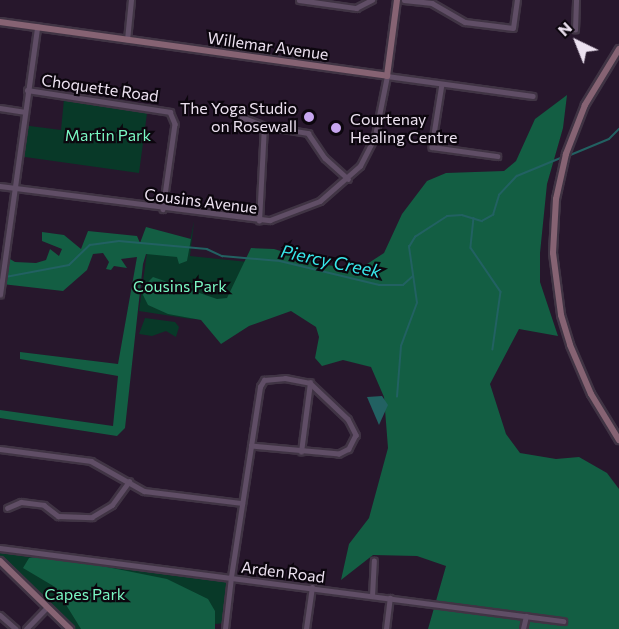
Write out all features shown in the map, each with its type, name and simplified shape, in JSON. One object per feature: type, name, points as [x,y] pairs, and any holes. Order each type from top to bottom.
[{"type":"street","points":[[127,40],[131,0]]},
{"type":"street","points":[[299,0],[356,8],[372,0]]},
{"type":"street","points":[[387,76],[397,0]]},
{"type":"street","points":[[404,0],[432,3],[465,22],[513,28],[517,0]]},
{"type":"street","points":[[575,30],[576,0]]},
{"type":"street","name":"Willemar Avenue","points":[[0,22],[533,96]]},
{"type":"street","points":[[0,295],[37,27]]},
{"type":"street","points":[[619,49],[585,105],[566,154],[562,170],[553,253],[561,315],[582,376],[619,440]]},
{"type":"street","name":"Cousins Avenue","points":[[0,186],[259,221],[308,208],[348,179],[375,136],[387,76]]},
{"type":"street","points":[[430,155],[442,84]]},
{"type":"street","name":"Choquette Road","points":[[27,90],[170,112],[175,123],[163,209]]},
{"type":"street","points":[[0,108],[24,112]]},
{"type":"street","points":[[242,117],[264,126],[308,133],[325,158],[348,179]]},
{"type":"street","points":[[259,221],[264,126]]},
{"type":"street","points":[[432,147],[497,156]]},
{"type":"street","points":[[225,629],[242,503],[251,446],[264,380],[270,377],[310,383],[348,419],[356,435],[349,449],[339,454],[251,446]]},
{"type":"street","points":[[301,452],[310,383]]},
{"type":"street","points":[[0,448],[91,461],[144,491],[242,503]]},
{"type":"street","points":[[7,508],[21,502],[44,505],[58,516],[92,517],[112,505],[129,482]]},
{"type":"street","name":"Arden Road","points":[[0,548],[563,621]]},
{"type":"street","points":[[0,561],[70,629]]},
{"type":"street","points":[[372,596],[374,561]]},
{"type":"street","points":[[306,629],[312,587]]},
{"type":"street","points":[[386,629],[390,598]]},
{"type":"street","points":[[26,629],[46,608]]},
{"type":"street","points":[[0,615],[16,629]]},
{"type":"street","points":[[523,629],[526,616]]},
{"type":"green space","points":[[567,95],[563,128],[547,184],[540,253],[540,282],[558,336],[519,329],[490,384],[506,434],[520,453],[556,459],[579,457],[607,473],[619,489],[619,629],[428,629],[446,566],[417,556],[373,555],[341,580],[349,544],[369,518],[388,448],[384,397],[371,367],[343,360],[322,366],[315,358],[319,337],[316,327],[291,311],[249,326],[221,344],[201,320],[168,314],[148,305],[143,295],[145,285],[153,277],[217,299],[227,298],[251,248],[274,249],[327,265],[353,269],[364,266],[384,253],[402,214],[427,181],[446,173],[504,171],[516,161],[535,119]]},
{"type":"green space","name":"Martin Park","points":[[64,99],[148,106],[139,173],[18,156],[22,125],[61,130]]},
{"type":"green space","name":"Cousins Park","points":[[194,221],[190,256],[248,262],[242,312],[191,319],[139,311],[147,252],[187,256]]},
{"type":"green space","points":[[146,227],[191,239],[187,261],[179,264],[177,257],[146,254],[125,428],[117,436],[0,418],[0,410],[113,426],[118,376],[20,359],[20,352],[118,364],[137,257],[121,259],[127,268],[114,266],[111,270],[106,269],[109,262],[103,253],[93,254],[87,270],[63,291],[2,284],[5,256],[15,262],[36,263],[46,260],[50,249],[59,256],[62,249],[42,241],[42,232],[64,235],[81,249],[88,231],[137,236],[140,243]]},
{"type":"green space","points":[[145,318],[175,322],[179,327],[176,337],[166,331],[152,336],[139,334]]},
{"type":"green space","name":"Capes Park","points":[[0,548],[231,577],[226,623],[164,629],[70,629],[0,562]]},
{"type":"green space","name":"Capes Park","points":[[47,555],[167,579],[208,599],[215,611],[215,629],[81,629],[55,587],[23,568],[29,558]]},
{"type":"shaded area","points":[[382,396],[388,405],[379,425],[367,397]]},
{"type":"waterway","name":"Piercy Creek","points":[[568,156],[609,139],[619,129]]},
{"type":"waterway","name":"Piercy Creek","points":[[397,397],[401,346],[417,303],[409,247],[415,237],[447,216],[462,215],[482,221],[493,215],[499,195],[517,176],[563,157]]},
{"type":"waterway","points":[[474,218],[471,248],[501,292],[493,349]]},
{"type":"waterway","name":"Piercy Creek","points":[[0,278],[69,265],[90,245],[119,241],[207,249],[222,256],[280,261],[379,285],[403,285],[413,276]]},
{"type":"place","name":"The Yoga Studio on Rosewall","points":[[309,117]]},
{"type":"place","name":"Courtenay Healing Centre","points":[[336,128]]}]
